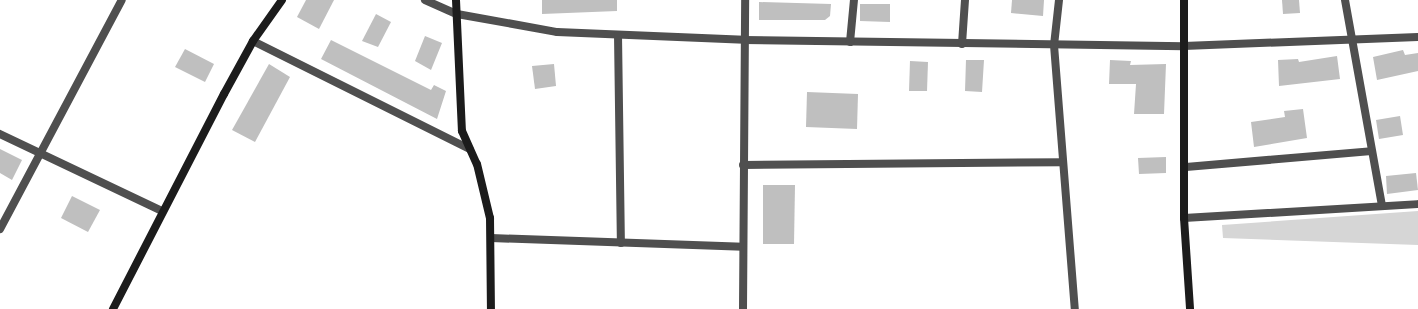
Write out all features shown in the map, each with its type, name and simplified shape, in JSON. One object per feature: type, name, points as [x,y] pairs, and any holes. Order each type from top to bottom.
[{"type":"street","points":[[0,229],[42,154],[122,0]]},
{"type":"street","points":[[113,309],[162,211],[253,41],[282,0]]},
{"type":"street","points":[[425,0],[457,14],[557,32],[744,40],[1184,46],[1418,37]]},
{"type":"street","points":[[456,0],[462,132],[470,149],[490,218],[491,309]]},
{"type":"street","points":[[743,309],[745,0]]},
{"type":"street","points":[[850,42],[854,0]]},
{"type":"street","points":[[962,44],[965,0]]},
{"type":"street","points":[[1059,0],[1054,45],[1075,309]]},
{"type":"street","points":[[1184,0],[1186,167],[1184,218],[1190,309]]},
{"type":"street","points":[[1345,0],[1382,206]]},
{"type":"street","points":[[618,35],[621,243]]},
{"type":"street","points":[[253,41],[470,149]]},
{"type":"street","points":[[0,134],[162,211]]},
{"type":"street","points":[[1186,167],[1371,151]]},
{"type":"street","points":[[743,165],[1063,162]]},
{"type":"street","points":[[1184,218],[1418,204]]},
{"type":"street","points":[[491,238],[743,247]]},
{"type":"shaded area","points":[[1418,211],[1418,245],[1223,238],[1222,225]]},
{"type":"building","points":[[306,0],[334,0],[319,29],[297,17]]},
{"type":"building","points":[[542,0],[617,0],[617,11],[542,14]]},
{"type":"building","points":[[1012,0],[1044,0],[1043,16],[1011,13]]},
{"type":"building","points":[[1282,0],[1299,0],[1300,13],[1283,14]]},
{"type":"building","points":[[759,2],[831,4],[830,16],[825,20],[759,20]]},
{"type":"building","points":[[860,4],[890,4],[890,22],[860,21]]},
{"type":"building","points":[[376,14],[391,22],[378,47],[362,41]]},
{"type":"building","points":[[425,36],[442,43],[431,70],[415,61]]},
{"type":"building","points":[[331,40],[431,90],[434,85],[446,91],[437,119],[321,59]]},
{"type":"building","points":[[185,49],[214,64],[205,82],[175,67]]},
{"type":"building","points":[[1403,50],[1405,55],[1418,53],[1418,71],[1377,80],[1373,57]]},
{"type":"building","points":[[1337,56],[1340,79],[1279,86],[1278,60],[1298,59],[1299,62]]},
{"type":"building","points":[[966,60],[984,60],[982,92],[965,91]]},
{"type":"building","points":[[1110,60],[1131,61],[1130,65],[1166,64],[1164,114],[1134,114],[1136,84],[1109,84]]},
{"type":"building","points":[[910,61],[928,62],[927,91],[909,91]]},
{"type":"building","points":[[269,64],[290,77],[255,142],[232,130]]},
{"type":"building","points":[[554,64],[556,86],[535,89],[532,66]]},
{"type":"building","points":[[807,92],[858,94],[857,129],[806,127]]},
{"type":"building","points":[[1303,109],[1307,138],[1254,147],[1251,122],[1285,117],[1284,111]]},
{"type":"building","points":[[1400,116],[1403,135],[1379,139],[1376,120]]},
{"type":"building","points":[[0,149],[22,160],[12,180],[0,173]]},
{"type":"building","points":[[1166,157],[1166,173],[1139,174],[1138,158]]},
{"type":"building","points":[[1416,173],[1418,190],[1387,194],[1386,176]]},
{"type":"building","points":[[763,185],[795,185],[794,244],[763,244]]},
{"type":"building","points":[[72,196],[100,210],[88,232],[61,218]]}]
